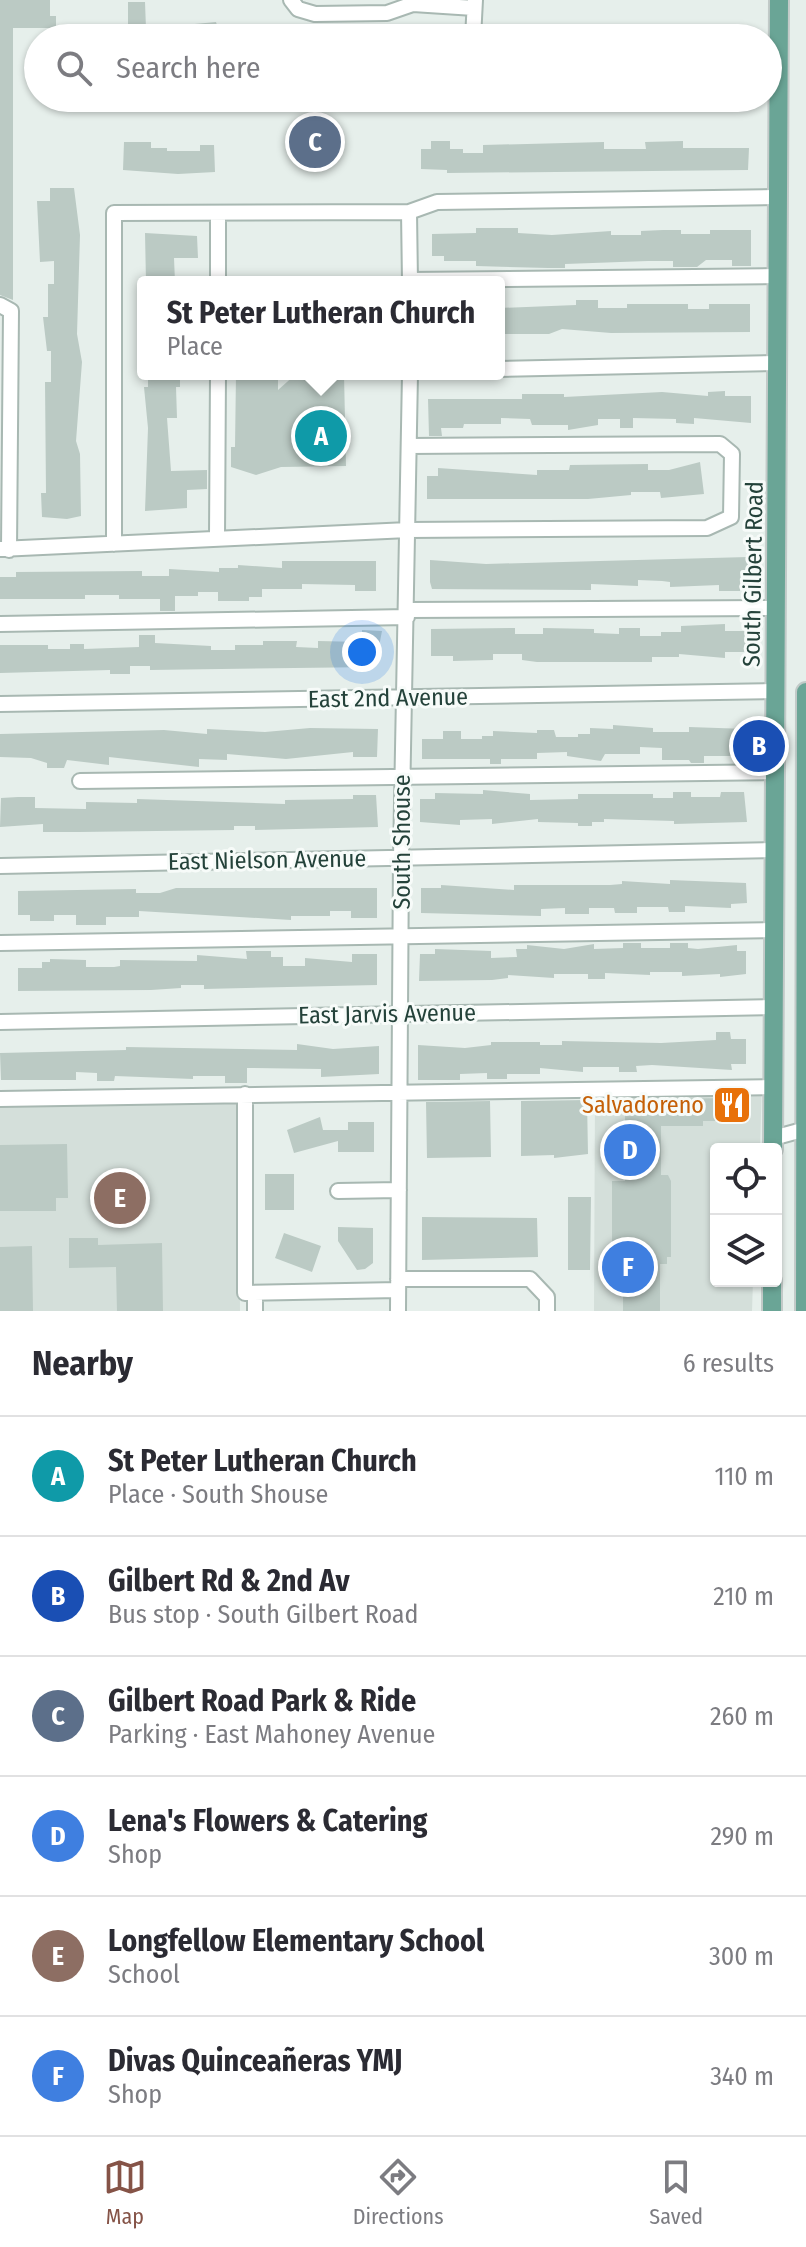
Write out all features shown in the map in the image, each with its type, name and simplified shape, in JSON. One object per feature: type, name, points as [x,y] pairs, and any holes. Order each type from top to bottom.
[{"type":"main road","name":"South Gilbert Road","points":[[779,0],[779,24]]},
{"type":"main road","name":"South Gilbert Road","points":[[773,1143],[778,112]]},
{"type":"main road","points":[[805,1311],[806,692]]},
{"type":"main road","points":[[772,1287],[772,1311]]},
{"type":"street","points":[[291,0],[298,9],[315,14],[387,13],[409,2],[474,4],[473,24]]},
{"type":"street","points":[[114,544],[114,213],[409,212],[437,202],[777,197]]},
{"type":"street","points":[[409,212],[410,276]]},
{"type":"street","points":[[218,213],[218,276]]},
{"type":"street","points":[[505,280],[778,276]]},
{"type":"street","points":[[0,305],[11,311],[5,550],[217,537],[408,530],[707,528],[731,517],[732,454],[720,444],[409,446]]},
{"type":"street","points":[[505,369],[779,363]]},
{"type":"street","points":[[217,537],[218,380]]},
{"type":"street","name":"South Shouse","points":[[398,1311],[402,776],[408,614],[410,380]]},
{"type":"street","points":[[0,624],[776,608]]},
{"type":"street","name":"East 2nd Avenue","points":[[0,704],[776,691]]},
{"type":"street","points":[[80,781],[775,772]]},
{"type":"street","name":"East Nielson Avenue","points":[[0,866],[775,850]]},
{"type":"street","points":[[0,943],[774,930]]},
{"type":"street","name":"East Jarvis Avenue","points":[[0,1022],[774,1007]]},
{"type":"street","points":[[0,1099],[400,1090],[773,1087]]},
{"type":"street","points":[[245,1094],[245,1293],[530,1279],[547,1297],[547,1311]]},
{"type":"street","points":[[775,1143],[805,1129]]},
{"type":"street","points":[[338,1191],[399,1190]]},
{"type":"street","points":[[255,1293],[255,1311]]},
{"type":"shaded area","points":[[762,1081],[760,1143],[710,1143],[710,1287],[753,1287],[752,1311],[594,1311],[595,1096]]},
{"type":"shaded area","points":[[239,1103],[240,1311],[0,1311],[0,1107]]},
{"type":"building","points":[[0,0],[50,0],[50,16],[56,16],[56,24],[24,24],[24,28],[13,28],[13,300],[0,295]]},
{"type":"building","points":[[128,2],[145,2],[146,24],[128,24]]},
{"type":"building","points":[[431,141],[450,141],[450,149],[463,149],[463,153],[483,153],[483,145],[604,142],[604,149],[646,149],[645,142],[683,141],[683,148],[749,148],[748,170],[447,173],[447,170],[421,169],[421,149],[431,149]]},
{"type":"building","points":[[124,142],[151,142],[151,148],[167,148],[167,151],[200,151],[200,145],[214,145],[215,172],[178,174],[123,170]]},
{"type":"building","points":[[50,188],[74,188],[80,235],[77,334],[82,362],[76,441],[80,454],[81,516],[67,519],[42,517],[41,493],[46,493],[45,382],[51,382],[51,351],[47,351],[43,317],[48,317],[48,284],[54,284],[54,261],[40,262],[37,201],[50,201]]},
{"type":"building","points":[[476,228],[518,228],[518,233],[552,235],[611,231],[611,235],[641,235],[641,231],[663,230],[681,230],[681,234],[710,234],[710,230],[751,230],[751,266],[732,266],[732,260],[706,260],[697,267],[673,267],[673,261],[565,264],[565,268],[476,266],[476,261],[444,261],[444,256],[432,256],[432,234],[476,233]]},
{"type":"building","points":[[145,233],[197,236],[198,258],[174,258],[175,276],[146,276]]},
{"type":"building","points":[[576,300],[598,300],[598,308],[627,308],[627,304],[688,304],[688,309],[709,309],[709,304],[750,304],[750,332],[611,333],[562,329],[549,334],[505,334],[505,308],[576,305]]},
{"type":"building","points":[[148,380],[180,380],[180,387],[176,387],[177,418],[167,418],[171,471],[207,470],[207,489],[187,490],[187,508],[145,511],[148,428],[144,387],[148,387]]},
{"type":"building","points":[[236,380],[278,380],[278,390],[289,380],[344,380],[346,466],[281,467],[256,475],[231,467],[231,447],[235,447]]},
{"type":"building","points":[[725,391],[725,396],[751,396],[751,423],[694,418],[694,424],[676,423],[676,419],[633,418],[633,428],[620,428],[620,419],[598,419],[598,425],[568,430],[568,425],[532,425],[530,419],[501,418],[501,424],[464,424],[463,428],[441,428],[442,436],[429,436],[428,399],[522,399],[522,394],[564,394],[564,397],[662,392],[708,396],[708,392]]},
{"type":"building","points":[[700,462],[704,494],[661,498],[660,492],[631,492],[631,495],[588,499],[427,499],[427,476],[438,476],[438,468],[537,475],[537,470],[569,470],[570,465],[648,464],[648,470],[669,470]]},
{"type":"building","points":[[748,557],[748,580],[746,585],[740,585],[740,591],[719,591],[719,585],[670,587],[670,582],[638,580],[638,586],[591,584],[591,590],[432,589],[430,582],[430,560],[486,564]]},
{"type":"building","points":[[282,561],[376,561],[376,591],[355,591],[355,585],[302,584],[302,589],[262,589],[262,597],[249,597],[249,601],[218,601],[218,592],[198,592],[198,596],[175,596],[175,611],[160,611],[160,599],[119,599],[119,595],[85,595],[85,599],[0,599],[0,577],[16,577],[16,572],[142,571],[142,576],[169,576],[169,569],[219,572],[219,568],[238,568],[238,565],[282,568]]},
{"type":"building","points":[[725,624],[725,631],[748,631],[748,652],[725,652],[725,658],[679,654],[679,657],[652,657],[652,662],[537,662],[522,660],[522,654],[493,654],[493,660],[453,661],[453,656],[431,656],[431,629],[515,628],[515,634],[543,634],[543,628],[594,629],[594,633],[619,634],[619,628],[640,628],[640,636],[661,636],[661,632],[681,632],[681,626]]},
{"type":"building","points":[[362,630],[382,631],[375,667],[150,670],[150,666],[130,666],[130,674],[110,674],[110,670],[0,673],[0,645],[48,645],[48,649],[70,649],[70,644],[84,644],[84,649],[139,647],[139,635],[155,635],[155,643],[211,646],[211,650],[235,650],[235,645],[263,645],[263,641],[297,641],[296,647],[318,648],[318,641],[362,642]]},
{"type":"building","points":[[613,725],[653,728],[653,732],[689,732],[689,727],[747,729],[747,756],[704,756],[704,763],[691,763],[689,760],[662,760],[662,748],[640,747],[640,754],[605,754],[601,761],[567,756],[567,752],[537,753],[537,759],[501,759],[501,764],[490,764],[490,759],[422,759],[422,739],[443,739],[443,731],[461,731],[461,739],[482,739],[482,736],[493,736],[493,731],[537,733],[537,730],[554,730],[556,737],[578,737],[578,734],[590,734],[590,728],[613,729]]},
{"type":"building","points":[[310,728],[378,729],[377,757],[353,757],[353,752],[286,759],[227,754],[227,760],[199,759],[199,767],[109,757],[109,765],[67,760],[64,768],[47,768],[47,763],[31,758],[0,757],[0,734],[164,730],[207,734],[207,729],[265,732]]},
{"type":"building","points":[[483,790],[530,794],[530,800],[578,799],[578,794],[653,794],[653,798],[673,798],[673,792],[691,792],[691,797],[720,797],[721,792],[744,792],[747,822],[674,824],[674,821],[604,819],[604,822],[592,822],[592,826],[578,826],[578,823],[538,822],[538,819],[492,824],[492,819],[460,820],[460,825],[420,822],[420,799],[435,799],[435,793],[483,794]]},
{"type":"building","points":[[353,795],[376,795],[378,827],[255,830],[255,826],[234,826],[234,830],[43,832],[43,824],[0,827],[1,798],[35,797],[35,808],[86,809],[86,802],[137,803],[137,799],[285,804],[285,800],[353,799]]},
{"type":"building","points":[[670,880],[746,883],[747,903],[731,904],[731,908],[685,906],[685,912],[669,912],[668,907],[637,907],[637,913],[615,913],[614,908],[589,908],[589,914],[565,914],[565,908],[541,909],[541,916],[421,913],[421,888],[441,888],[441,885],[514,890],[514,885],[610,885],[622,884],[622,881],[670,884]]},
{"type":"building","points":[[176,888],[377,888],[377,918],[351,918],[351,911],[330,911],[330,916],[291,916],[291,920],[139,911],[139,917],[106,917],[106,925],[76,925],[76,915],[54,915],[54,921],[30,921],[30,915],[18,915],[18,891],[136,889],[136,893],[160,893]]},
{"type":"building","points":[[623,943],[641,943],[641,948],[670,948],[670,943],[688,943],[688,948],[698,949],[737,945],[737,951],[746,951],[746,974],[720,977],[720,974],[682,976],[682,972],[650,972],[650,975],[605,973],[605,979],[588,979],[588,974],[554,974],[554,978],[508,975],[508,978],[492,980],[419,981],[420,954],[435,954],[435,949],[491,951],[491,958],[517,957],[516,949],[527,949],[527,945],[564,949],[594,944],[594,949],[623,948]]},
{"type":"building","points":[[246,951],[271,951],[271,957],[283,957],[283,966],[305,966],[305,958],[352,962],[352,954],[377,954],[377,985],[204,989],[204,985],[181,985],[181,988],[151,990],[18,991],[18,968],[42,968],[42,962],[50,962],[50,959],[86,960],[86,967],[114,967],[120,966],[120,960],[197,961],[197,955],[247,959]]},
{"type":"building","points":[[716,1032],[730,1032],[731,1039],[746,1039],[746,1064],[731,1064],[732,1070],[636,1066],[637,1072],[619,1072],[619,1067],[583,1067],[583,1072],[540,1068],[540,1074],[507,1074],[507,1079],[487,1079],[487,1073],[460,1074],[460,1080],[418,1080],[418,1045],[465,1048],[491,1045],[491,1042],[540,1042],[540,1045],[562,1045],[562,1041],[661,1043],[716,1040]]},
{"type":"building","points":[[297,1044],[333,1049],[379,1046],[379,1074],[321,1077],[321,1069],[247,1068],[247,1083],[225,1083],[225,1076],[193,1076],[193,1079],[115,1076],[114,1081],[97,1081],[97,1073],[76,1072],[76,1080],[1,1080],[0,1053],[126,1050],[126,1047],[297,1050]]},
{"type":"building","points":[[740,1098],[739,1102],[745,1102],[745,1121],[703,1121],[703,1126],[661,1126],[661,1175],[668,1175],[671,1181],[671,1257],[667,1257],[667,1264],[660,1264],[660,1311],[623,1311],[623,1257],[612,1257],[612,1181],[625,1181],[625,1099]]},
{"type":"building","points":[[587,1100],[588,1154],[554,1158],[554,1155],[521,1156],[521,1101]]},
{"type":"building","points":[[490,1101],[491,1157],[427,1158],[426,1102]]},
{"type":"building","points":[[320,1117],[323,1130],[348,1130],[348,1122],[374,1122],[374,1152],[338,1152],[338,1141],[294,1153],[287,1130]]},
{"type":"building","points":[[67,1144],[68,1198],[56,1198],[56,1211],[0,1211],[0,1145]]},
{"type":"building","points":[[265,1174],[294,1174],[294,1210],[265,1210]]},
{"type":"building","points":[[568,1197],[591,1197],[590,1270],[568,1270]]},
{"type":"building","points":[[422,1217],[537,1218],[538,1257],[422,1260]]},
{"type":"building","points":[[338,1227],[373,1228],[373,1263],[357,1270],[338,1241]]},
{"type":"building","points":[[284,1233],[321,1246],[312,1272],[275,1258]]},
{"type":"building","points":[[69,1238],[98,1238],[98,1245],[162,1243],[163,1311],[117,1311],[116,1267],[69,1268]]},
{"type":"building","points":[[32,1246],[33,1311],[0,1311],[0,1247]]},
{"type":"place","name":"Gilbert Road Park & Ride","points":[[315,142]]},
{"type":"place","name":"St Peter Lutheran Church","points":[[321,436]]},
{"type":"place","name":"Gilbert Rd & 2nd Av","points":[[759,746]]},
{"type":"place","name":"Salvadoreno","points":[[732,1105]]},
{"type":"place","name":"Lena's Flowers & Catering","points":[[630,1150]]},
{"type":"place","name":"Longfellow Elementary School","points":[[120,1198]]},
{"type":"place","name":"Divas Quinceañeras YMJ","points":[[628,1267]]}]
